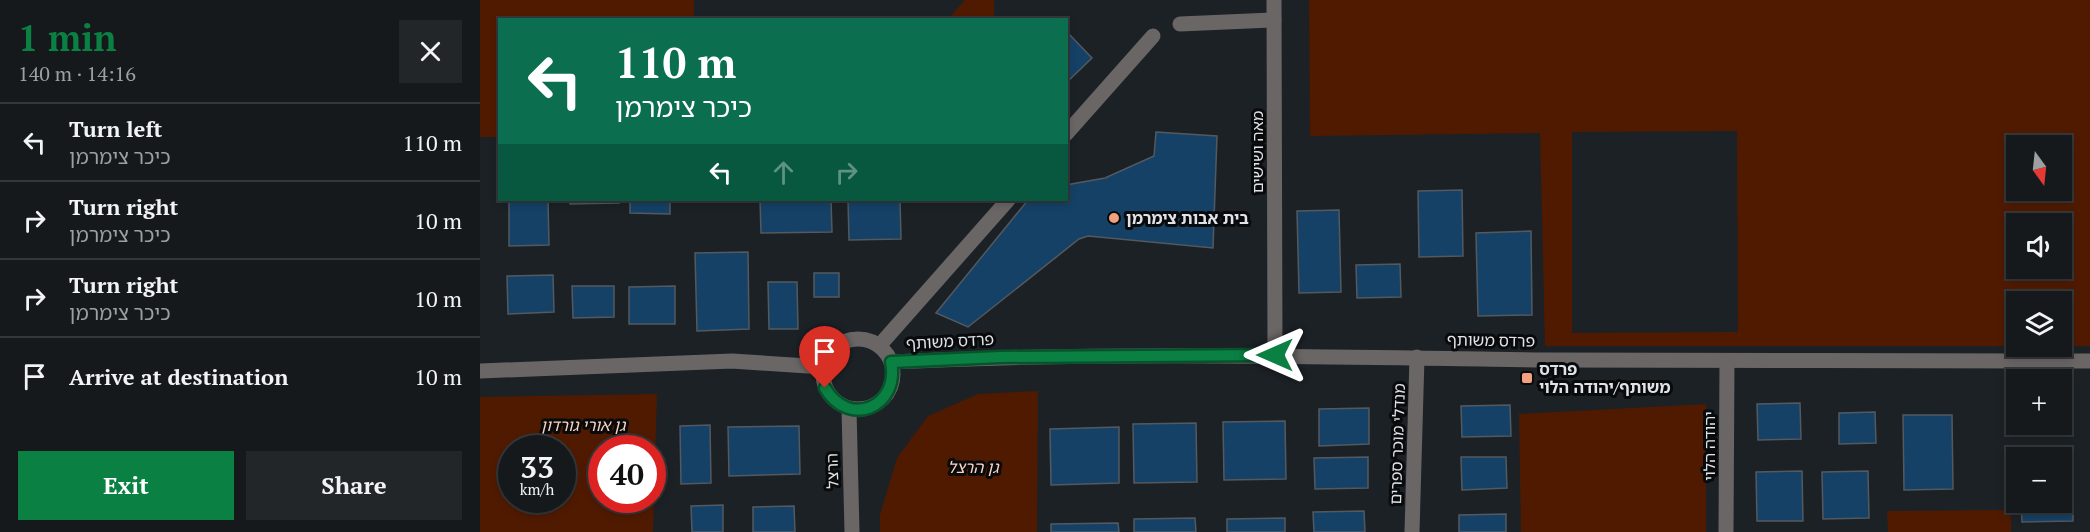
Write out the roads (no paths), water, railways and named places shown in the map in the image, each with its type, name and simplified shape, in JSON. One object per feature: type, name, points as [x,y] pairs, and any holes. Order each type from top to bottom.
[{"type":"street","name":"מאה ושישים","points":[[1274,0],[1275,355]]},
{"type":"street","points":[[1180,24],[1274,21]]},
{"type":"street","points":[[1068,132],[1153,36]]},
{"type":"street","points":[[879,346],[1007,201]]},
{"type":"street","points":[[850,340],[870,341],[886,353],[891,362],[894,373],[888,394],[880,402],[860,410],[849,409],[831,397],[823,378],[823,367],[833,350],[850,340]]},
{"type":"street","name":"פרדס משותף","points":[[891,362],[1000,357],[1275,355],[1727,361],[2090,361]]},
{"type":"street","name":"מנדלי מוכר ספרים","points":[[1412,532],[1418,357]]},
{"type":"street","points":[[480,371],[732,361],[823,367]]},
{"type":"street","name":"יהודה הלוי","points":[[1726,532],[1727,361]]},
{"type":"street","name":"הרצל","points":[[849,409],[852,532]]},
{"type":"place","name":"בית אבות צימרמן","points":[[1114,218]]},
{"type":"place","name":"פרדס משותף/יהודה הלוי","points":[[1527,378]]},
{"type":"park label","name":"גן אורי גורדון","points":[[583,425]]},
{"type":"park label","name":"גן הרצל","points":[[973,467]]}]
